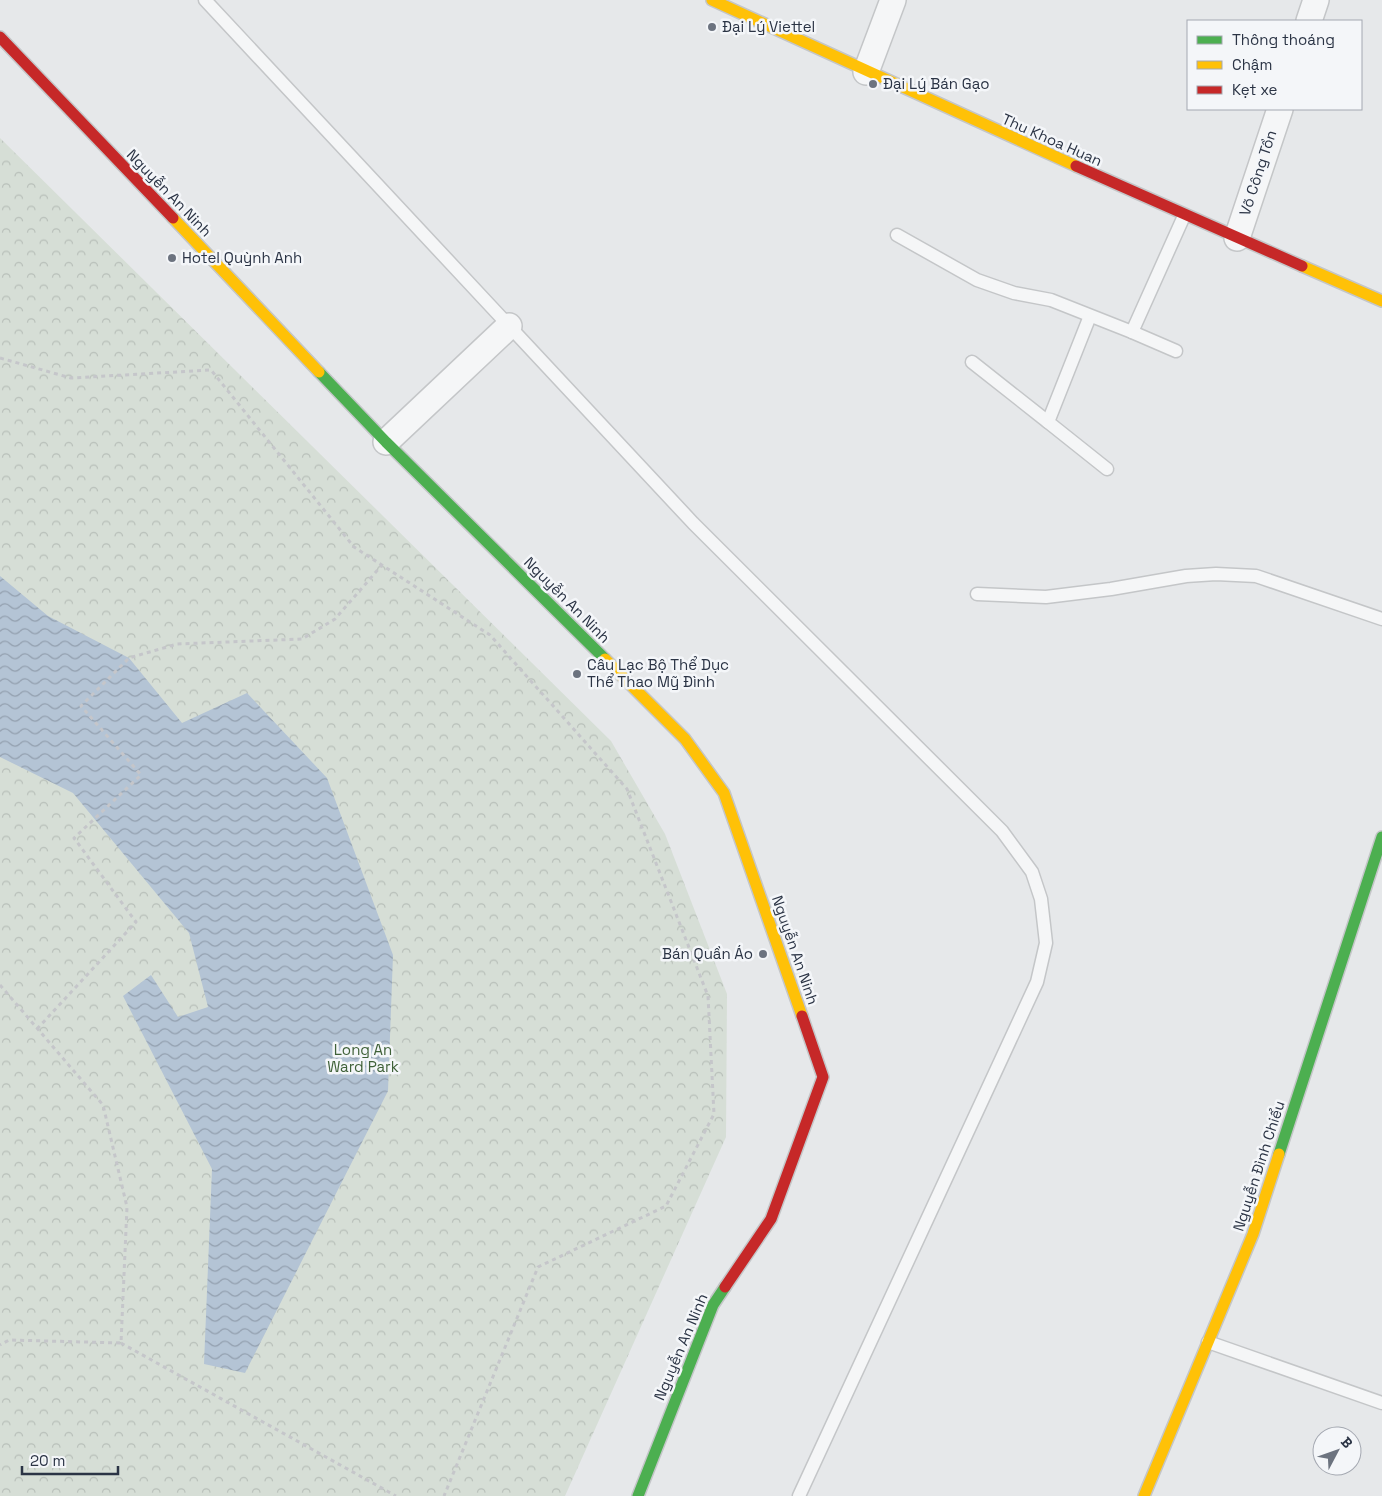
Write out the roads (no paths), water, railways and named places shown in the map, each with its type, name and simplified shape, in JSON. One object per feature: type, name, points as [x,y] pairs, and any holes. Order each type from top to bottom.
[{"type":"street","name":"Thu Khoa Huan","points":[[712,0],[1184,216],[1382,301]]},
{"type":"street","points":[[866,72],[893,0]]},
{"type":"street","points":[[1309,20],[1316,0]]},
{"type":"street","name":"Nguyễn An Ninh","points":[[0,37],[386,442],[685,739],[724,793],[824,1077],[771,1219],[713,1305],[638,1496]]},
{"type":"street","name":"Võ Công Tồn","points":[[1237,238],[1280,110]]},
{"type":"street","points":[[386,442],[509,326]]},
{"type":"street","name":"Nguyễn Đình Chiểu","points":[[1144,1496],[1253,1234],[1382,837]]},
{"type":"lane","points":[[205,0],[693,523],[1002,831],[1032,872],[1041,899],[1046,943],[1038,982],[799,1496]]},
{"type":"lane","points":[[1132,332],[1184,216]]},
{"type":"lane","points":[[897,235],[977,280],[1014,293],[1051,300],[1176,351]]},
{"type":"lane","points":[[1048,422],[1090,316]]},
{"type":"lane","points":[[972,362],[1107,469]]},
{"type":"lane","points":[[977,594],[1046,597],[1111,589],[1186,576],[1216,574],[1256,576],[1382,619]]},
{"type":"lane","points":[[1208,1342],[1382,1403]]},
{"type":"water","points":[[0,576],[48,616],[129,658],[182,723],[247,693],[327,778],[393,955],[388,1091],[245,1373],[204,1364],[212,1169],[123,996],[151,975],[178,1017],[208,1007],[189,933],[73,793],[0,757]]},
{"type":"place","name":"Đại Lý Viettel","points":[[712,27]]},
{"type":"place","name":"Đại Lý Bán Gạo","points":[[873,84]]},
{"type":"place","name":"Hotel Quỳnh Anh","points":[[172,258]]},
{"type":"place","name":"Câu Lạc Bộ Thể Dục Thể Thao Mỹ Đình","points":[[577,674]]},
{"type":"place","name":"Bán Quần Áo","points":[[763,954]]},
{"type":"park label","name":"Long An Ward Park","points":[[363,1058]]}]
